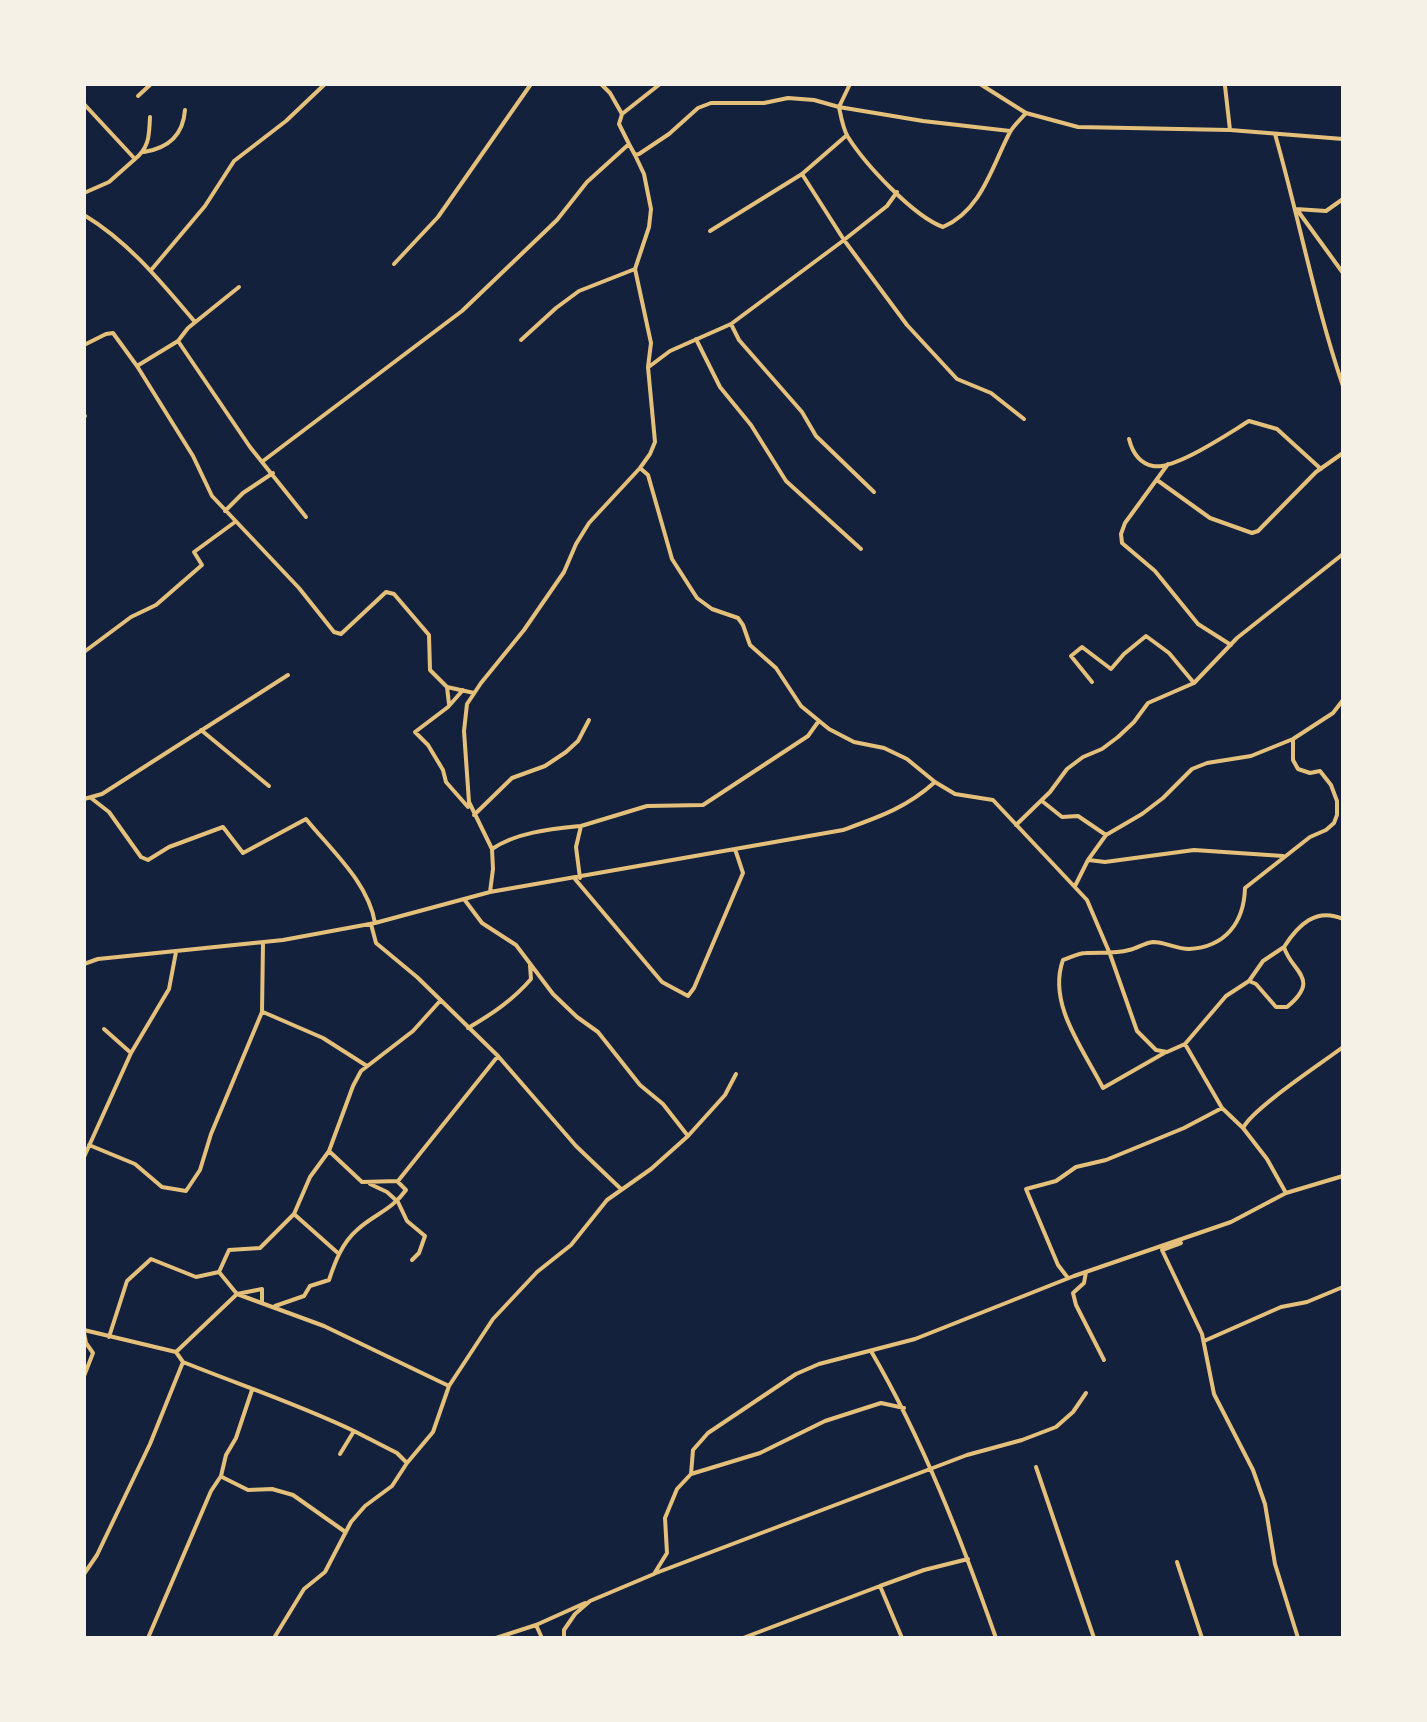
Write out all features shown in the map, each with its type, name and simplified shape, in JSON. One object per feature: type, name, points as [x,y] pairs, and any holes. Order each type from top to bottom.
[{"type":"street","points":[[138,96],[151,84]]},
{"type":"street","points":[[152,269],[218,189],[234,161],[286,121],[325,84]]},
{"type":"street","points":[[394,264],[438,217],[531,84]]},
{"type":"street","points":[[601,84],[622,114]]},
{"type":"street","points":[[471,810],[464,722],[467,704],[556,583],[589,523],[640,468],[655,442],[648,367],[651,343],[635,269],[649,227],[651,209],[644,174],[619,124],[622,114],[660,84]]},
{"type":"street","points":[[850,84],[839,107],[847,135],[897,192],[931,223],[943,227],[954,222],[983,188],[1003,153],[1010,131],[1026,113]]},
{"type":"street","points":[[980,84],[1026,113],[1078,127],[1230,130],[1343,139]]},
{"type":"street","points":[[1225,86],[1230,130]]},
{"type":"street","points":[[635,155],[669,134],[698,108],[711,103],[764,103],[788,98],[923,121],[1010,131]]},
{"type":"street","points":[[84,104],[135,159]]},
{"type":"street","points":[[144,152],[158,150],[177,135],[184,124],[185,110]]},
{"type":"street","points":[[84,193],[109,182],[144,152],[149,140],[150,117]]},
{"type":"street","points":[[1275,134],[1329,345],[1343,386]]},
{"type":"street","points":[[710,231],[802,174],[847,135]]},
{"type":"street","points":[[263,461],[462,311],[557,220],[587,182],[629,144]]},
{"type":"street","points":[[802,174],[844,240],[907,325],[957,379],[980,387],[1024,419]]},
{"type":"street","points":[[648,367],[670,351],[731,324],[887,206],[897,192]]},
{"type":"street","points":[[1296,209],[1326,211],[1343,199]]},
{"type":"street","points":[[1296,209],[1343,273]]},
{"type":"street","points":[[84,215],[110,230],[152,269],[195,322]]},
{"type":"street","points":[[521,340],[579,291],[635,269]]},
{"type":"street","points":[[137,366],[178,341],[195,322],[239,287]]},
{"type":"street","points":[[731,324],[744,346],[802,412],[816,436],[874,492]]},
{"type":"street","points":[[84,345],[113,333],[193,456],[212,496],[299,588],[334,632],[341,634],[386,592],[394,594],[429,635],[430,670],[447,687],[474,693]]},
{"type":"street","points":[[696,339],[720,387],[751,425],[786,481],[861,549]]},
{"type":"street","points":[[178,341],[250,447],[306,517]]},
{"type":"street","points":[[1129,439],[1132,453],[1139,459],[1152,466],[1168,464],[1249,421],[1277,429],[1321,469]]},
{"type":"street","points":[[1157,480],[1210,518],[1252,533],[1258,531],[1321,469],[1343,453]]},
{"type":"street","points":[[1168,464],[1125,523],[1122,543],[1155,571],[1198,624],[1231,645]]},
{"type":"street","points":[[640,468],[648,475],[672,559],[697,598],[712,609],[738,618],[750,645],[776,668],[801,706],[818,722],[854,742],[884,748],[907,759],[955,794],[993,800],[1087,900],[1137,1031],[1156,1050],[1167,1052]]},
{"type":"street","points":[[225,511],[243,493],[273,473]]},
{"type":"street","points":[[84,652],[131,617],[156,605],[202,565],[194,552],[235,522]]},
{"type":"street","points":[[1016,826],[1042,801],[1067,769],[1118,737],[1148,703],[1194,683],[1231,645],[1343,554]]},
{"type":"street","points":[[1092,682],[1071,656],[1082,647],[1111,669],[1146,636],[1169,653],[1194,683]]},
{"type":"street","points":[[84,799],[102,794],[201,730],[230,715],[288,675]]},
{"type":"street","points":[[447,687],[449,705]]},
{"type":"street","points":[[463,690],[415,732],[428,745],[443,770],[446,782],[471,810],[492,849],[490,892]]},
{"type":"street","points":[[1075,886],[1106,835],[1163,798],[1192,769],[1207,763],[1251,756],[1293,739],[1333,713],[1343,700]]},
{"type":"street","points":[[474,815],[512,778],[545,766],[566,752],[578,741],[589,720]]},
{"type":"street","points":[[492,849],[501,843],[548,830],[581,826],[647,806],[703,805],[808,736],[818,722]]},
{"type":"street","points":[[201,730],[269,786]]},
{"type":"street","points":[[1293,739],[1293,760],[1298,769],[1310,773],[1320,771],[1331,785],[1337,801],[1337,815],[1326,830],[1310,837],[1245,888],[1240,919],[1221,939],[1190,949],[1159,942],[1146,943],[1128,951],[1083,953],[1063,960],[1058,974],[1062,1009],[1103,1088],[1185,1044],[1226,996],[1249,981],[1263,961],[1284,947],[1313,916],[1323,914],[1343,919]]},
{"type":"street","points":[[84,964],[98,959],[263,943],[373,923],[490,892],[843,830],[893,812],[916,799],[935,782]]},
{"type":"street","points":[[91,798],[109,812],[141,857],[148,860],[169,847],[223,827],[243,853],[306,819],[360,885],[373,908],[376,943],[417,977],[498,1056],[576,1146],[621,1189]]},
{"type":"street","points":[[1042,801],[1062,817],[1078,816],[1106,835]]},
{"type":"street","points":[[581,826],[577,878],[662,982],[688,996],[743,873],[735,849]]},
{"type":"street","points":[[1088,860],[1105,862],[1194,850],[1285,856]]},
{"type":"street","points":[[463,898],[482,923],[516,945],[553,994],[598,1032],[640,1085],[663,1104],[688,1136]]},
{"type":"street","points":[[89,1145],[135,1164],[162,1187],[186,1191],[200,1170],[211,1134],[262,1012],[263,943]]},
{"type":"street","points":[[1249,981],[1256,984],[1276,1007],[1287,1007],[1293,1002],[1303,984],[1301,973],[1285,954],[1284,947]]},
{"type":"street","points":[[84,1157],[131,1053],[169,989],[176,952]]},
{"type":"street","points":[[468,1028],[495,1012],[523,989],[531,979],[529,962]]},
{"type":"street","points":[[219,1272],[229,1250],[260,1248],[294,1214],[310,1177],[329,1151],[353,1086],[367,1066],[413,1031],[440,1001]]},
{"type":"street","points":[[262,1012],[323,1038],[367,1066]]},
{"type":"street","points":[[104,1029],[131,1053]]},
{"type":"street","points":[[1185,1044],[1222,1108],[1243,1128],[1267,1159],[1286,1193]]},
{"type":"street","points":[[1243,1128],[1275,1098],[1343,1047]]},
{"type":"street","points":[[329,1151],[362,1182],[398,1181],[498,1056]]},
{"type":"street","points":[[274,1638],[304,1589],[325,1572],[344,1531],[365,1506],[392,1486],[433,1432],[449,1386],[493,1319],[537,1272],[571,1245],[607,1200],[651,1169],[688,1136],[725,1095],[736,1074]]},
{"type":"street","points":[[1068,1278],[1058,1265],[1026,1189],[1056,1181],[1076,1167],[1106,1160],[1184,1128],[1222,1108]]},
{"type":"street","points":[[1298,1638],[1275,1564],[1265,1504],[1253,1470],[1214,1394],[1203,1342],[1162,1250],[1231,1222],[1286,1193],[1343,1176]]},
{"type":"street","points":[[273,1307],[304,1296],[310,1286],[329,1280],[339,1254],[356,1230],[398,1202],[406,1190],[398,1181]]},
{"type":"street","points":[[367,1182],[387,1192],[398,1202],[407,1221],[425,1236],[419,1253],[412,1260]]},
{"type":"street","points":[[294,1214],[339,1254]]},
{"type":"street","points":[[691,1474],[693,1450],[708,1433],[805,1370],[915,1339],[1068,1278],[1231,1222]]},
{"type":"street","points":[[109,1337],[127,1281],[151,1259],[196,1277],[219,1272]]},
{"type":"street","points":[[219,1272],[237,1294],[324,1326],[449,1386]]},
{"type":"street","points":[[1086,1272],[1084,1283],[1073,1293],[1104,1360]]},
{"type":"street","points":[[1203,1342],[1281,1307],[1307,1302],[1343,1287]]},
{"type":"street","points":[[176,1352],[237,1294],[262,1289],[262,1303]]},
{"type":"street","points":[[84,1376],[93,1353],[86,1343],[84,1331],[176,1352],[183,1362],[252,1390],[301,1405],[397,1453],[407,1463]]},
{"type":"street","points":[[870,1350],[904,1408],[931,1468],[996,1638]]},
{"type":"street","points":[[84,1574],[97,1555],[150,1444],[183,1362]]},
{"type":"street","points":[[148,1638],[211,1491],[221,1476],[226,1455],[236,1438],[252,1390]]},
{"type":"street","points":[[496,1638],[536,1625],[654,1574],[931,1468],[1056,1427],[1073,1412],[1086,1393]]},
{"type":"street","points":[[654,1574],[667,1553],[665,1518],[677,1489],[691,1474],[760,1453],[825,1421],[881,1403],[904,1408]]},
{"type":"street","points":[[340,1454],[354,1431]]},
{"type":"street","points":[[1036,1467],[1094,1638]]},
{"type":"street","points":[[221,1476],[248,1490],[272,1489],[293,1495],[344,1531]]},
{"type":"street","points":[[743,1638],[924,1570],[968,1559]]},
{"type":"street","points":[[1177,1562],[1202,1638]]},
{"type":"street","points":[[880,1586],[902,1638]]},
{"type":"street","points":[[564,1638],[564,1630],[590,1601]]},
{"type":"street","points":[[536,1625],[542,1638]]}]
